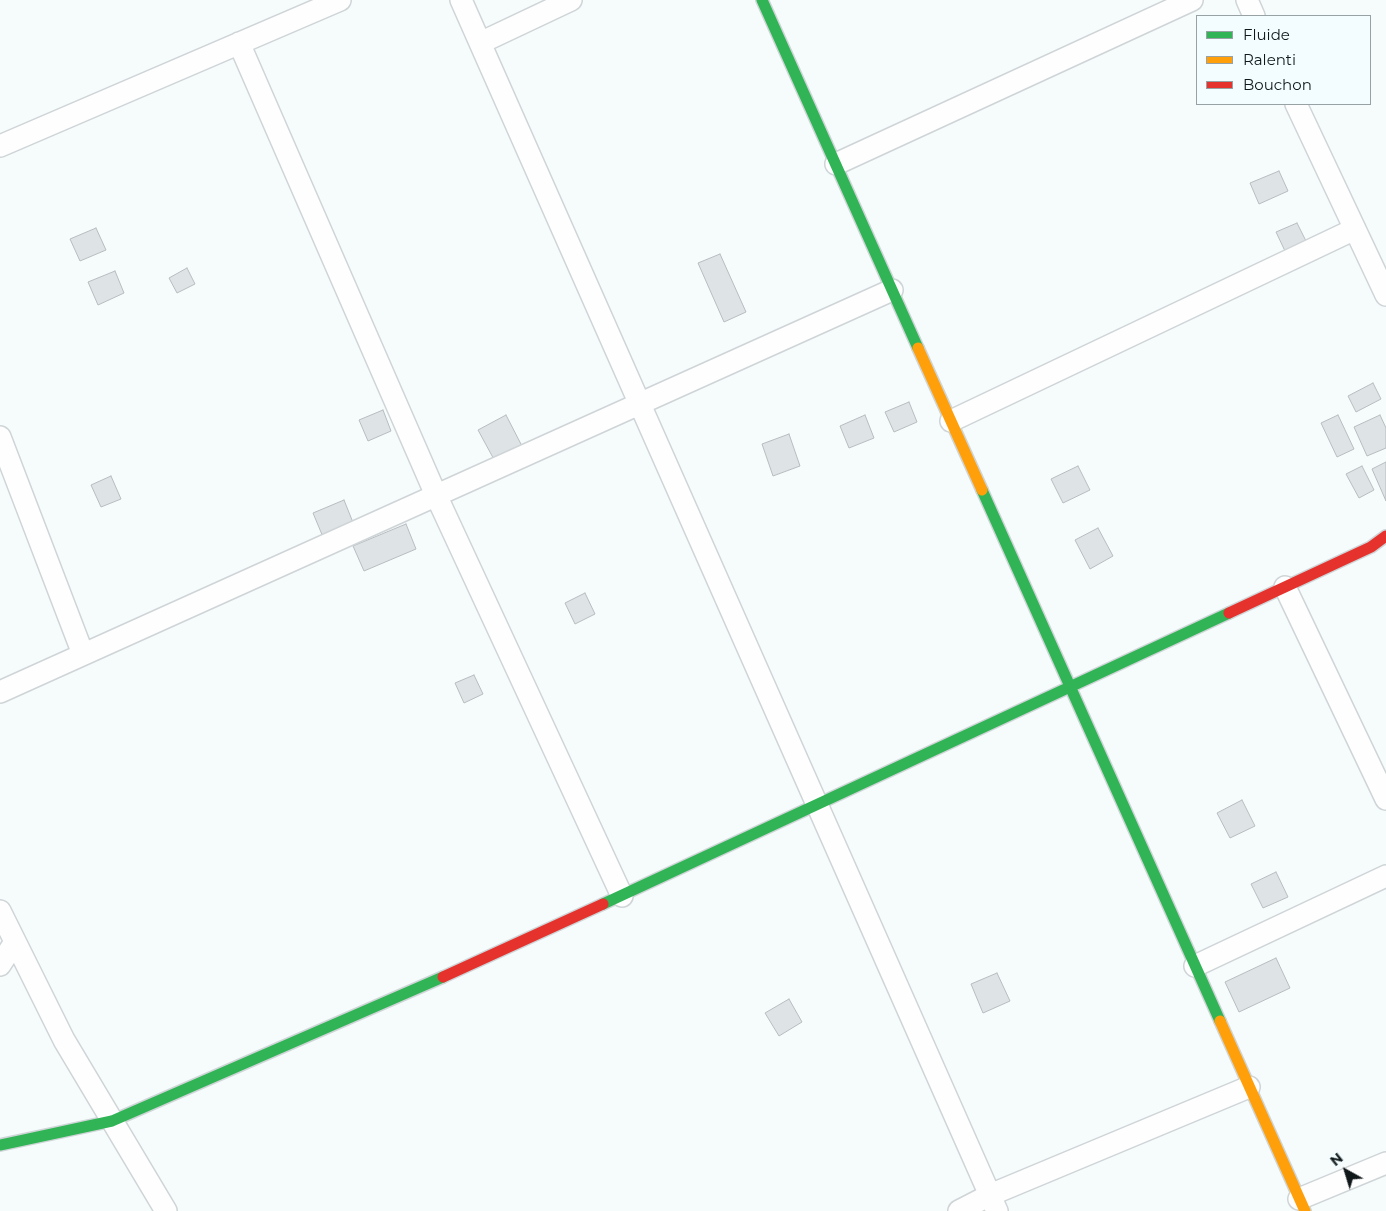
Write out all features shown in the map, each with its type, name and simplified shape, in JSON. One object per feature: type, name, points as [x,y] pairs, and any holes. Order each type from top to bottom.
[{"type":"street","points":[[0,146],[340,0]]},
{"type":"street","points":[[461,0],[994,1203]]},
{"type":"street","points":[[480,43],[571,0]]},
{"type":"street","points":[[762,0],[1302,1205],[1386,1163]]},
{"type":"street","points":[[836,164],[1192,0]]},
{"type":"street","points":[[1246,0],[1254,15]]},
{"type":"street","points":[[239,43],[436,495],[622,896]]},
{"type":"street","points":[[1296,105],[1386,295]]},
{"type":"street","points":[[951,421],[1355,230]]},
{"type":"street","points":[[0,692],[892,290]]},
{"type":"street","points":[[0,436],[83,654]]},
{"type":"street","points":[[0,1144],[112,1121],[622,896],[1371,547],[1386,536]]},
{"type":"street","points":[[1285,587],[1386,799]]},
{"type":"street","points":[[1195,966],[1386,876]]},
{"type":"street","points":[[0,911],[64,1040],[166,1211]]},
{"type":"street","points":[[0,965],[15,942]]},
{"type":"street","points":[[960,1211],[994,1203],[1249,1087]]},
{"type":"building","points":[[1279,171],[1288,191],[1259,204],[1250,183]]},
{"type":"building","points":[[1297,223],[1306,241],[1285,251],[1276,232]]},
{"type":"building","points":[[96,228],[106,250],[80,261],[70,239]]},
{"type":"building","points":[[720,254],[746,312],[724,322],[698,263]]},
{"type":"building","points":[[187,268],[195,284],[177,293],[169,278]]},
{"type":"building","points":[[115,271],[124,293],[98,305],[88,282]]},
{"type":"building","points":[[1373,383],[1381,399],[1356,412],[1348,396]]},
{"type":"building","points":[[909,402],[917,422],[894,432],[885,412]]},
{"type":"building","points":[[383,410],[391,431],[368,441],[359,420]]},
{"type":"building","points":[[506,415],[524,450],[497,465],[478,430]]},
{"type":"building","points":[[865,415],[874,438],[849,448],[840,426]]},
{"type":"building","points":[[1338,415],[1354,449],[1337,457],[1321,423]]},
{"type":"building","points":[[1380,415],[1386,428],[1386,448],[1367,456],[1354,427]]},
{"type":"building","points":[[789,434],[800,466],[773,476],[762,444]]},
{"type":"building","points":[[1386,462],[1386,501],[1372,469]]},
{"type":"building","points":[[1078,466],[1090,490],[1063,503],[1051,479]]},
{"type":"building","points":[[1362,466],[1374,490],[1359,498],[1346,474]]},
{"type":"building","points":[[111,476],[121,499],[101,507],[91,485]]},
{"type":"building","points":[[344,500],[354,525],[323,537],[313,513]]},
{"type":"building","points":[[406,524],[416,549],[364,571],[353,546]]},
{"type":"building","points":[[1098,528],[1113,556],[1090,569],[1075,540]]},
{"type":"building","points":[[585,593],[595,614],[575,624],[565,603]]},
{"type":"building","points":[[474,675],[483,694],[464,703],[455,683]]},
{"type":"building","points":[[1242,800],[1255,826],[1230,838],[1217,813]]},
{"type":"building","points":[[1276,872],[1288,897],[1263,908],[1251,884]]},
{"type":"building","points":[[1276,958],[1290,988],[1239,1012],[1225,982]]},
{"type":"building","points":[[997,973],[1010,1001],[983,1013],[971,984]]},
{"type":"building","points":[[789,999],[802,1022],[779,1036],[765,1013]]},
{"type":"traffic: fast","points":[[762,0],[918,348]]},
{"type":"traffic: fast","points":[[982,490],[1220,1021]]},
{"type":"traffic: fast","points":[[603,904],[1229,613]]},
{"type":"traffic: fast","points":[[0,1145],[112,1121],[443,977]]},
{"type":"traffic: slow","points":[[918,348],[982,490]]},
{"type":"traffic: slow","points":[[1220,1021],[1305,1211]]},
{"type":"traffic: jam","points":[[1229,613],[1371,547],[1386,536]]},
{"type":"traffic: jam","points":[[443,977],[603,904]]}]
